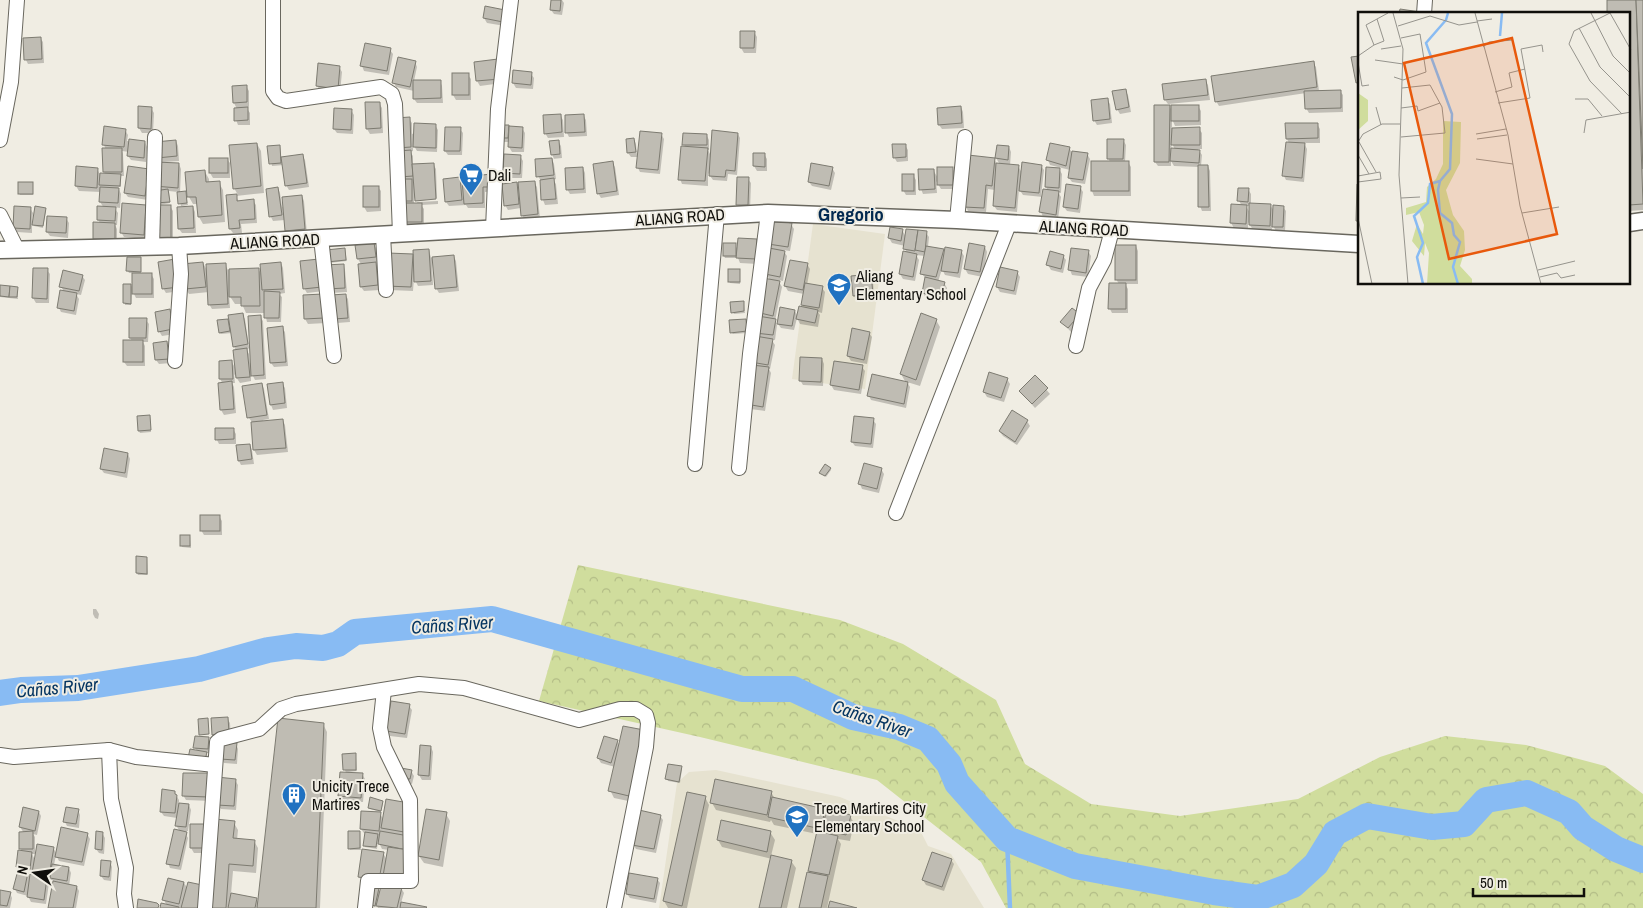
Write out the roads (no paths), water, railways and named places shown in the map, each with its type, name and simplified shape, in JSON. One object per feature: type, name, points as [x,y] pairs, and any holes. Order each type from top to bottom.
[{"type":"street","points":[[0,140],[11,82],[17,0]]},
{"type":"street","points":[[273,0],[273,91],[278,98],[286,101],[381,87],[392,94],[395,104],[400,234]]},
{"type":"street","points":[[494,229],[498,109],[511,0]]},
{"type":"street","points":[[152,247],[154,136]]},
{"type":"street","points":[[958,220],[965,137]]},
{"type":"street","points":[[738,468],[768,213]]},
{"type":"street","name":"ALIANG ROAD","points":[[0,250],[179,246],[494,229],[717,214],[768,213],[958,220],[1358,244]]},
{"type":"street","points":[[695,464],[717,214]]},
{"type":"street","points":[[0,215],[16,249]]},
{"type":"street","points":[[1630,222],[1643,222]]},
{"type":"street","points":[[896,513],[1009,224]]},
{"type":"street","points":[[1076,346],[1088,288],[1104,260],[1112,230]]},
{"type":"street","points":[[384,235],[386,290]]},
{"type":"street","points":[[321,238],[334,356]]},
{"type":"street","points":[[175,361],[181,274],[179,246]]},
{"type":"street","points":[[205,908],[217,742],[221,739],[259,729],[282,708],[296,704],[419,684],[464,688],[578,720],[620,709],[636,709],[646,715],[648,724],[646,747],[614,908]]},
{"type":"street","points":[[365,908],[368,881],[411,881],[410,800],[384,746],[380,728],[384,690]]},
{"type":"street","points":[[0,754],[14,757],[109,750],[136,756],[216,764]]},
{"type":"street","points":[[109,750],[111,799],[126,868],[124,894],[126,908]]},
{"type":"waterway","name":"Cañas River","points":[[0,693],[21,690],[78,688],[199,669],[268,650],[296,646],[323,648],[338,644],[355,632],[492,619],[742,689],[793,689],[853,717],[899,727],[928,739],[949,764],[957,783],[1007,839],[1075,866],[1214,892],[1258,898],[1293,885],[1316,864],[1335,833],[1367,816],[1432,827],[1464,824],[1486,800],[1527,793],[1569,812],[1583,828],[1616,849],[1643,860]]},
{"type":"waterway","points":[[1007,839],[1010,908]]},
{"type":"place","name":"Dali","points":[[471,196]]},
{"type":"place","name":"Aliang Elementary School","points":[[839,306]]},
{"type":"place","name":"Unicity Trece Martires","points":[[294,816]]},
{"type":"place","name":"Trece Martires City Elementary School","points":[[797,838]]},
{"type":"district","name":"Gregorio","points":[[851,214]]}]
